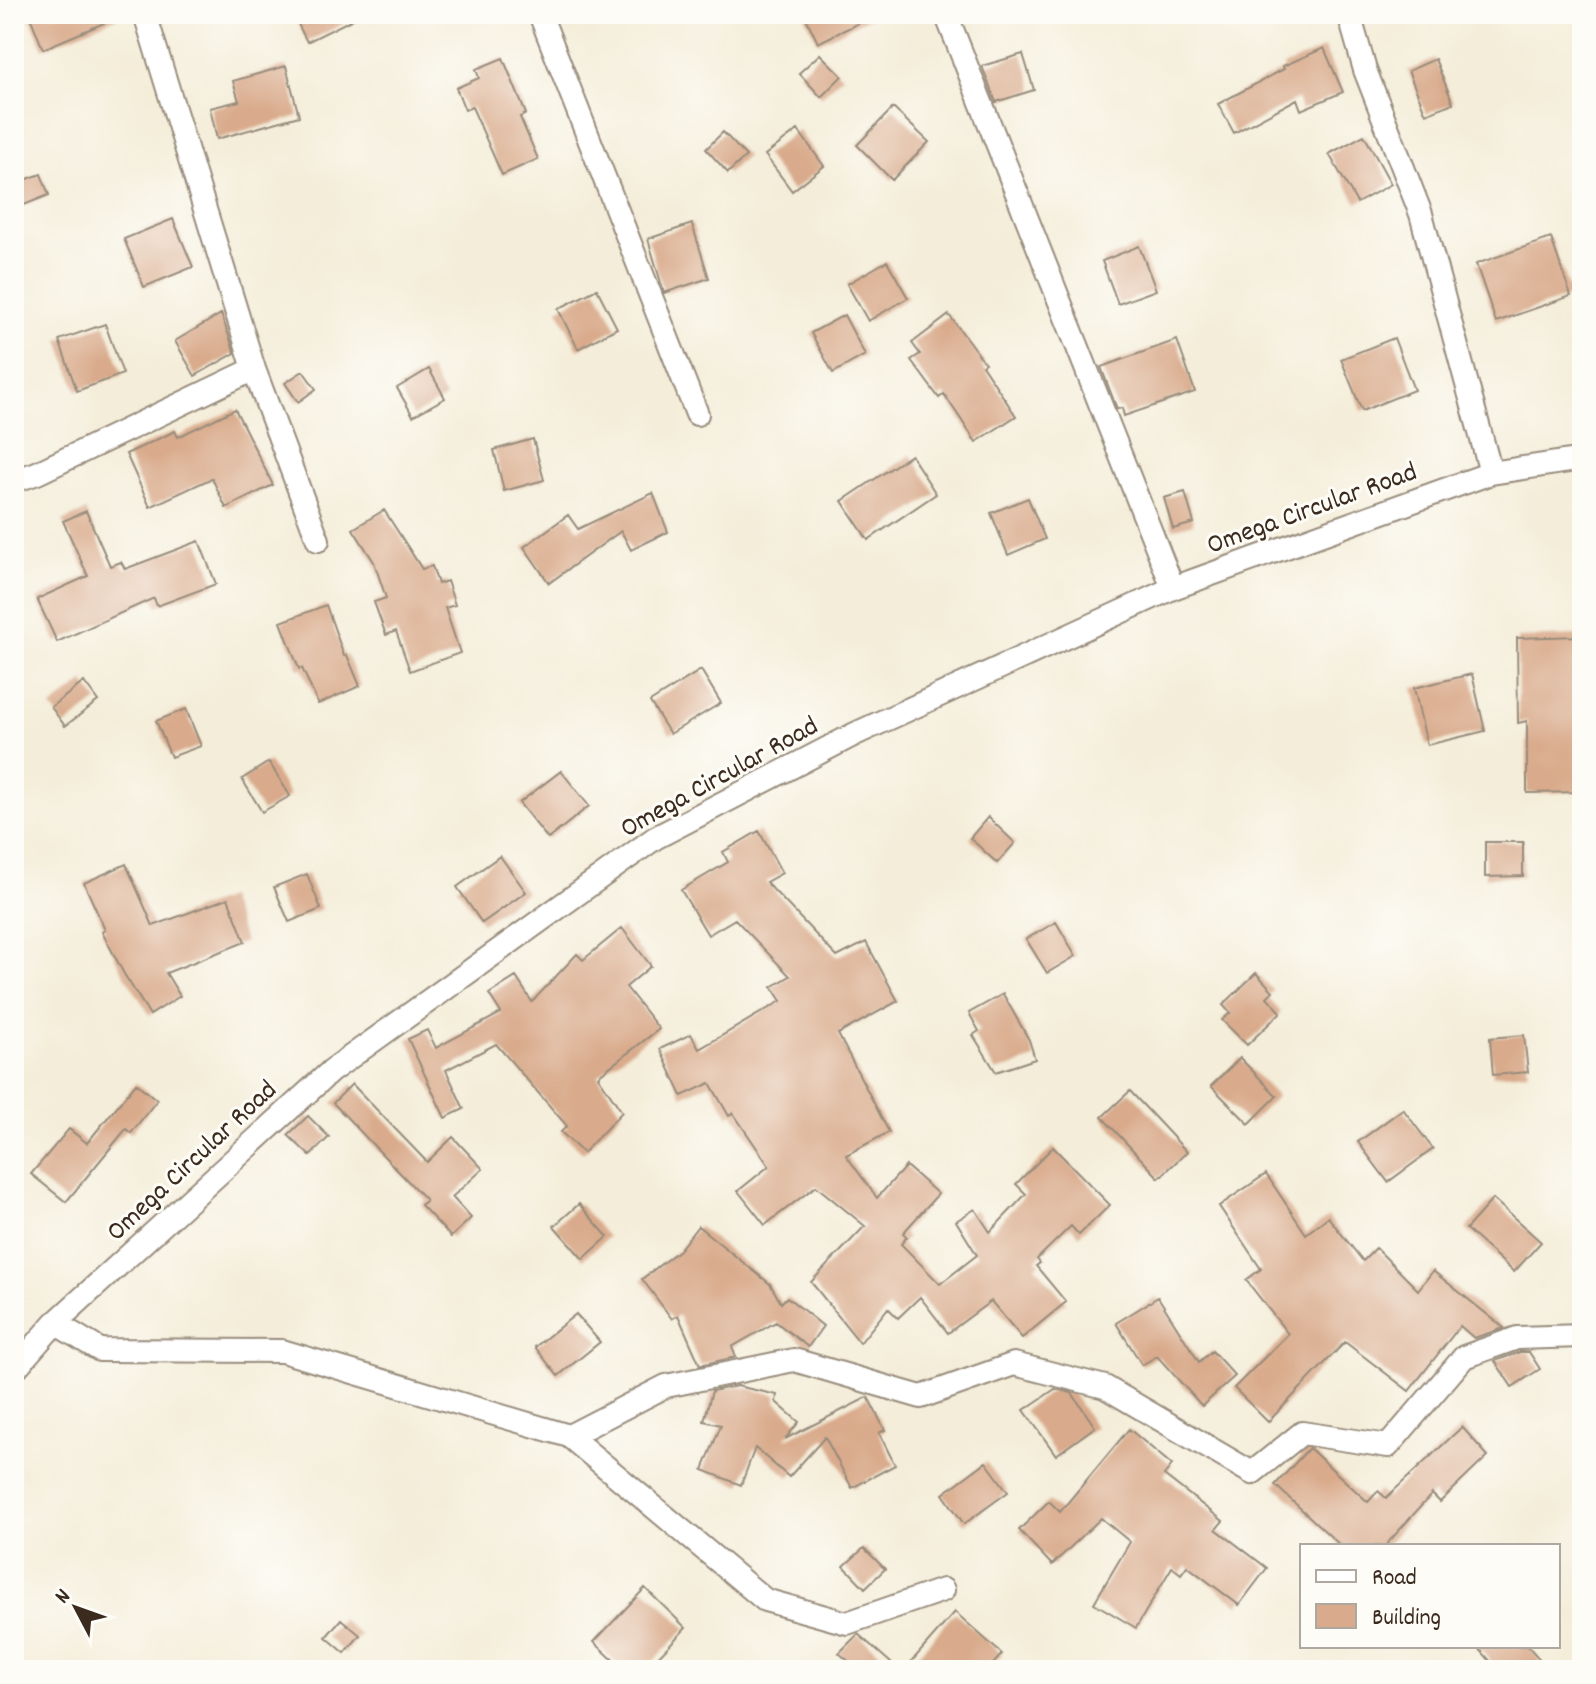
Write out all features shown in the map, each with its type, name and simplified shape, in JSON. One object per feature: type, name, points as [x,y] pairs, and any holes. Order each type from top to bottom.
[{"type":"street","points":[[145,14],[254,369],[318,540]]},
{"type":"street","points":[[540,14],[697,414]]},
{"type":"street","points":[[946,14],[1173,588]]},
{"type":"street","points":[[1349,14],[1365,70],[1421,214],[1491,473]]},
{"type":"street","points":[[14,481],[37,473],[254,369]]},
{"type":"street","name":"Omega Circular Road","points":[[14,1370],[55,1323],[331,1071],[655,838],[855,734],[1173,588],[1491,473],[1582,459]]},
{"type":"street","points":[[55,1323],[100,1350],[282,1351],[569,1436],[765,1600],[847,1623],[943,1590]]},
{"type":"street","points":[[569,1436],[666,1386],[794,1360],[921,1397],[1014,1364],[1105,1387],[1252,1473],[1302,1433],[1388,1446],[1464,1357],[1517,1338],[1582,1336]]},
{"type":"building","points":[[29,14],[125,14],[43,49]]},
{"type":"building","points":[[293,14],[363,14],[307,42]]},
{"type":"building","points":[[804,14],[877,14],[818,43]]},
{"type":"building","points":[[1324,48],[1343,92],[1301,110],[1297,99],[1234,133],[1218,104],[1284,69],[1283,66]]},
{"type":"building","points":[[820,54],[842,76],[821,97],[799,73]]},
{"type":"building","points":[[1023,54],[1034,90],[996,102],[982,66]]},
{"type":"building","points":[[503,58],[526,114],[520,117],[538,159],[502,175],[472,107],[465,110],[456,88],[479,78],[476,69]]},
{"type":"building","points":[[1435,59],[1453,103],[1426,114],[1408,71]]},
{"type":"building","points":[[286,66],[299,116],[217,139],[210,108],[239,101],[233,81]]},
{"type":"building","points":[[893,108],[929,142],[892,180],[857,145]]},
{"type":"building","points":[[798,130],[824,166],[792,191],[765,155]]},
{"type":"building","points":[[723,132],[746,156],[728,173],[706,149]]},
{"type":"building","points":[[1364,135],[1391,184],[1357,203],[1329,154]]},
{"type":"building","points":[[41,174],[49,195],[14,209],[14,184]]},
{"type":"building","points":[[173,219],[193,267],[144,287],[124,239]]},
{"type":"building","points":[[692,224],[709,278],[664,293],[648,239]]},
{"type":"building","points":[[1551,238],[1571,296],[1496,322],[1476,264]]},
{"type":"building","points":[[1139,246],[1156,290],[1118,304],[1102,261]]},
{"type":"building","points":[[887,261],[908,298],[868,321],[847,284]]},
{"type":"building","points":[[597,289],[617,328],[578,349],[558,309]]},
{"type":"building","points":[[221,314],[235,353],[195,376],[175,341]]},
{"type":"building","points":[[844,315],[865,355],[833,373],[811,333]]},
{"type":"building","points":[[949,315],[985,363],[982,365],[1016,416],[976,442],[944,394],[939,398],[911,360],[920,354],[912,343]]},
{"type":"building","points":[[105,324],[123,374],[77,391],[59,340]]},
{"type":"building","points":[[1394,338],[1414,390],[1362,411],[1341,359]]},
{"type":"building","points":[[1177,340],[1195,392],[1124,416],[1122,408],[1117,409],[1101,367]]},
{"type":"building","points":[[429,369],[445,398],[413,416],[397,388]]},
{"type":"building","points":[[303,371],[316,389],[298,402],[285,383]]},
{"type":"building","points":[[235,409],[273,485],[226,508],[212,478],[150,507],[126,454],[175,431],[178,437]]},
{"type":"building","points":[[533,439],[544,480],[504,491],[494,450]]},
{"type":"building","points":[[911,455],[936,494],[868,540],[842,501]]},
{"type":"building","points":[[1185,492],[1194,523],[1173,529],[1164,498]]},
{"type":"building","points":[[653,493],[668,532],[631,550],[621,531],[549,583],[524,547],[568,515],[578,529]]},
{"type":"building","points":[[1028,498],[1045,539],[1008,555],[991,513]]},
{"type":"building","points":[[384,510],[422,569],[432,566],[438,584],[447,581],[455,605],[445,608],[460,653],[410,671],[396,631],[386,635],[374,602],[386,598],[374,562],[353,529]]},
{"type":"building","points":[[86,511],[110,566],[121,562],[125,569],[199,541],[216,584],[157,606],[154,598],[57,642],[37,599],[88,576],[63,521]]},
{"type":"building","points":[[326,605],[344,656],[347,655],[360,686],[318,704],[302,668],[299,669],[281,622]]},
{"type":"building","points":[[1580,636],[1582,792],[1527,793],[1527,721],[1518,723],[1517,638]]},
{"type":"building","points":[[701,670],[721,703],[670,734],[650,702]]},
{"type":"building","points":[[1472,674],[1485,731],[1427,745],[1414,688]]},
{"type":"building","points":[[84,682],[98,701],[65,726],[51,707]]},
{"type":"building","points":[[186,709],[201,746],[171,757],[156,721]]},
{"type":"building","points":[[269,762],[290,796],[262,812],[242,779]]},
{"type":"building","points":[[561,771],[589,806],[548,839],[519,803]]},
{"type":"building","points":[[988,817],[1015,843],[997,863],[970,838]]},
{"type":"building","points":[[759,831],[782,873],[766,882],[837,957],[866,942],[898,1001],[838,1034],[889,1132],[846,1155],[877,1198],[906,1166],[938,1194],[903,1233],[907,1237],[901,1244],[940,1284],[977,1255],[956,1221],[975,1209],[990,1232],[1026,1194],[1016,1184],[1053,1147],[1110,1205],[1079,1235],[1071,1226],[1037,1259],[1040,1263],[1036,1266],[1066,1302],[1022,1338],[991,1301],[948,1333],[920,1297],[898,1318],[888,1308],[860,1343],[811,1282],[865,1226],[816,1186],[765,1225],[738,1191],[769,1166],[733,1113],[729,1116],[710,1083],[682,1096],[660,1049],[691,1034],[699,1049],[781,1001],[772,987],[790,976],[735,919],[708,935],[681,890],[728,862],[723,852]]},
{"type":"building","points":[[1485,842],[1523,842],[1523,876],[1485,877]]},
{"type":"building","points":[[500,856],[526,892],[482,923],[457,887]]},
{"type":"building","points":[[126,864],[153,926],[228,898],[245,942],[166,973],[180,996],[150,1015],[102,932],[105,930],[84,883]]},
{"type":"building","points":[[307,874],[321,909],[289,922],[274,887]]},
{"type":"building","points":[[1056,922],[1076,956],[1047,973],[1026,939]]},
{"type":"building","points":[[622,928],[651,966],[626,987],[659,1029],[598,1076],[622,1112],[583,1153],[561,1132],[567,1126],[496,1044],[446,1070],[464,1109],[445,1118],[408,1039],[427,1030],[436,1048],[501,1013],[489,994],[516,977],[532,1002],[577,954],[583,960]]},
{"type":"building","points":[[1256,973],[1273,991],[1267,997],[1281,1012],[1247,1045],[1222,1020],[1230,1013],[1223,1005]]},
{"type":"building","points":[[1003,994],[1029,1040],[1035,1059],[996,1072],[973,1035],[979,1031],[969,1013]]},
{"type":"building","points":[[1524,1035],[1528,1072],[1493,1075],[1490,1038]]},
{"type":"building","points":[[1240,1058],[1277,1096],[1249,1124],[1211,1086]]},
{"type":"building","points":[[136,1083],[157,1100],[131,1133],[126,1129],[66,1202],[31,1174],[69,1129],[87,1143]]},
{"type":"building","points":[[352,1084],[427,1162],[453,1137],[483,1169],[452,1197],[471,1218],[451,1237],[421,1205],[426,1200],[333,1103]]},
{"type":"building","points":[[1130,1091],[1187,1152],[1159,1178],[1102,1117]]},
{"type":"building","points":[[1403,1109],[1433,1149],[1388,1182],[1358,1142]]},
{"type":"building","points":[[308,1116],[329,1137],[310,1156],[288,1135]]},
{"type":"building","points":[[1266,1174],[1306,1234],[1328,1217],[1363,1261],[1376,1248],[1418,1290],[1433,1271],[1504,1328],[1474,1338],[1460,1326],[1409,1391],[1345,1342],[1268,1422],[1234,1388],[1288,1334],[1246,1280],[1261,1269],[1219,1206]]},
{"type":"building","points":[[1493,1199],[1541,1242],[1514,1272],[1466,1229]]},
{"type":"building","points":[[579,1204],[608,1237],[583,1259],[554,1226]]},
{"type":"building","points":[[698,1226],[770,1284],[781,1303],[787,1297],[823,1326],[808,1347],[776,1322],[732,1347],[736,1357],[700,1365],[678,1315],[672,1319],[642,1279],[679,1250]]},
{"type":"building","points":[[1158,1297],[1199,1362],[1212,1351],[1235,1376],[1202,1406],[1157,1356],[1142,1365],[1116,1323]]},
{"type":"building","points":[[576,1314],[600,1342],[558,1376],[535,1347]]},
{"type":"building","points":[[1529,1352],[1540,1369],[1512,1387],[1495,1361]]},
{"type":"building","points":[[737,1386],[777,1395],[776,1402],[799,1422],[785,1439],[868,1397],[885,1430],[879,1433],[895,1465],[852,1488],[825,1437],[789,1477],[755,1448],[741,1485],[703,1470],[721,1425],[704,1421],[712,1391]]},
{"type":"building","points":[[1055,1389],[1072,1393],[1095,1427],[1056,1455],[1024,1410]]},
{"type":"building","points":[[1462,1427],[1488,1456],[1440,1502],[1432,1494],[1387,1544],[1339,1544],[1275,1485],[1309,1448],[1368,1502],[1378,1491],[1386,1498]]},
{"type":"building","points":[[1129,1429],[1172,1465],[1164,1475],[1223,1521],[1216,1529],[1267,1568],[1239,1605],[1187,1566],[1181,1574],[1172,1567],[1136,1628],[1094,1603],[1130,1542],[1101,1518],[1052,1565],[1019,1530],[1049,1501],[1060,1512]]},
{"type":"building","points":[[986,1462],[1008,1492],[964,1524],[943,1494]]},
{"type":"building","points":[[864,1548],[885,1569],[865,1588],[844,1566]]},
{"type":"building","points":[[645,1588],[686,1628],[645,1670],[624,1670],[594,1642]]},
{"type":"building","points":[[955,1612],[1002,1654],[988,1670],[904,1670]]},
{"type":"building","points":[[341,1619],[360,1635],[345,1653],[326,1637]]},
{"type":"building","points":[[858,1634],[899,1670],[859,1670],[839,1653]]},
{"type":"building","points":[[1479,1648],[1530,1648],[1549,1670],[1498,1670]]}]
